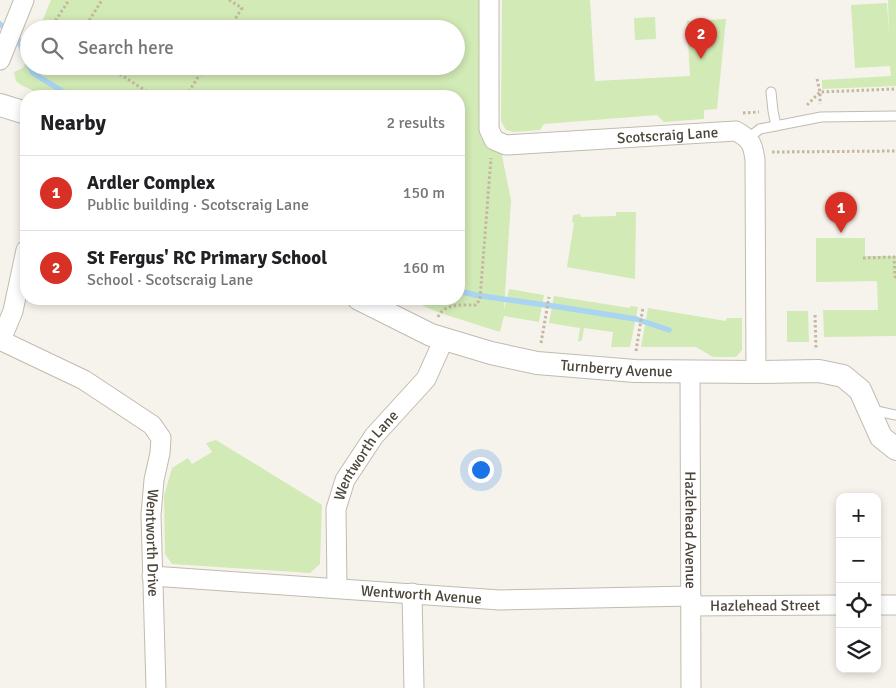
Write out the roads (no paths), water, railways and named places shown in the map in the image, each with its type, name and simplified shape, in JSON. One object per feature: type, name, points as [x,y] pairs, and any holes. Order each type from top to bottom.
[{"type":"street","points":[[0,60],[24,0]]},
{"type":"street","name":"Scotscraig Lane","points":[[489,0],[489,129],[494,140],[506,145],[736,131],[751,145]]},
{"type":"street","points":[[0,105],[20,111]]},
{"type":"street","points":[[751,145],[756,160],[756,372]]},
{"type":"street","points":[[0,340],[13,311],[20,278]]},
{"type":"street","name":"Turnberry Avenue","points":[[371,305],[437,337],[491,353],[537,363],[635,371],[820,371],[844,376],[860,390],[881,436],[896,449]]},
{"type":"street","name":"Wentworth Lane","points":[[337,588],[336,509],[345,480],[374,436],[426,379],[437,337]]},
{"type":"street","name":"Wentworth Drive","points":[[0,340],[84,380],[152,425],[161,438],[154,480],[151,515],[156,688]]},
{"type":"street","name":"Hazlehead Avenue","points":[[690,371],[691,688]]},
{"type":"street","name":"Wentworth Avenue","points":[[152,576],[500,600],[691,601]]},
{"type":"street","points":[[412,593],[414,688]]},
{"type":"street","name":"Hazlehead Street","points":[[691,601],[836,605]]},
{"type":"street","points":[[881,605],[896,605]]},
{"type":"lane","points":[[771,92],[772,111],[776,126]]},
{"type":"lane","points":[[751,145],[760,129],[821,117],[896,116]]},
{"type":"lane","points":[[869,410],[896,415]]},
{"type":"waterway","points":[[0,24],[18,39],[20,44]]},
{"type":"waterway","points":[[36,75],[60,90]]},
{"type":"waterway","points":[[465,292],[636,319],[669,330]]},
{"type":"place","name":"St Fergus' RC Primary School","points":[[701,59]]},
{"type":"place","name":"Ardler Complex","points":[[841,233]]}]
